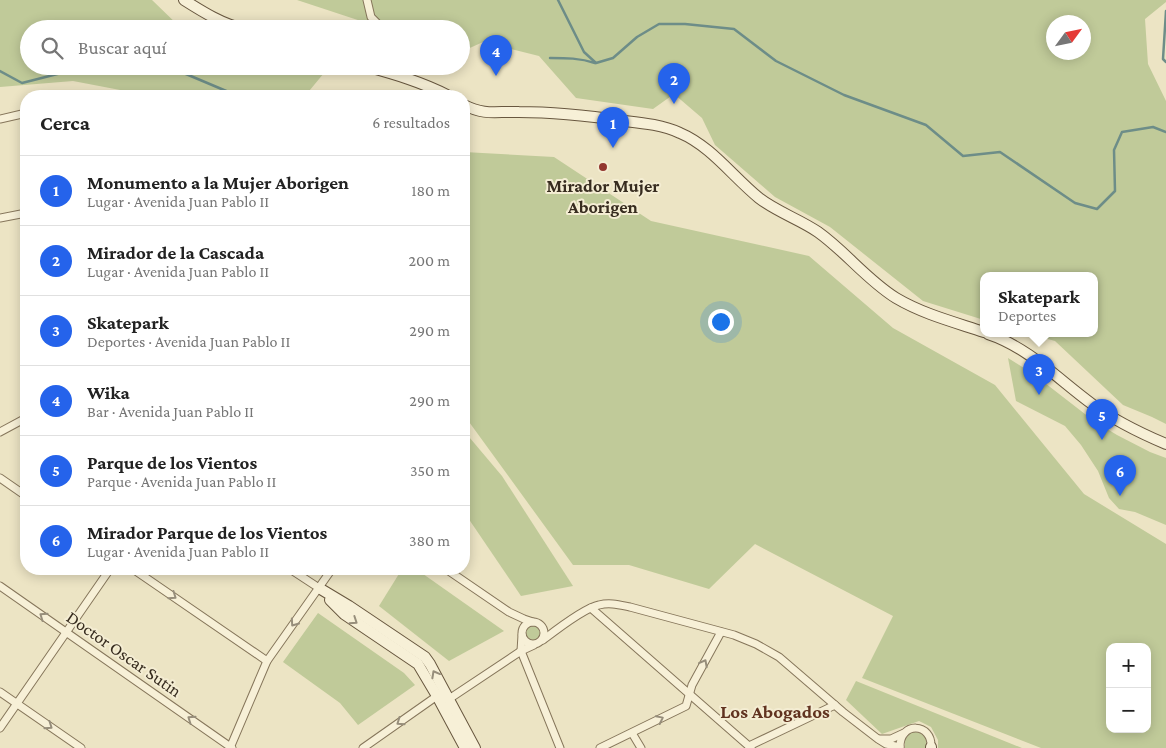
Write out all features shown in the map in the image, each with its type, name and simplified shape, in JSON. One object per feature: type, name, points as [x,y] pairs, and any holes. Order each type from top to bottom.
[{"type":"main road","points":[[184,0],[204,13],[220,20]]},
{"type":"main road","points":[[400,75],[437,90]]},
{"type":"main road","points":[[470,108],[488,113],[518,112],[600,117],[674,130],[683,134],[708,152],[746,187],[772,207],[819,233],[896,298],[928,313],[980,331]]},
{"type":"main road","points":[[995,337],[1019,348],[1106,414],[1166,444]]},
{"type":"main road","points":[[318,588],[344,614],[418,664],[464,748]]},
{"type":"main road","points":[[318,588],[349,606],[424,657],[475,748]]},
{"type":"street","points":[[367,0],[371,17],[374,20]]},
{"type":"street","points":[[0,119],[20,114]]},
{"type":"street","points":[[0,218],[20,214]]},
{"type":"street","points":[[0,432],[20,421]]},
{"type":"street","points":[[0,478],[20,492]]},
{"type":"street","points":[[0,728],[106,575]]},
{"type":"street","points":[[142,575],[268,661]]},
{"type":"street","points":[[299,575],[318,588]]},
{"type":"street","points":[[231,748],[268,661],[328,575]]},
{"type":"street","points":[[455,575],[510,612],[524,619],[554,627],[564,625]]},
{"type":"street","name":"Doctor Oscar Sutin","points":[[0,586],[231,748]]},
{"type":"street","points":[[363,748],[437,696],[449,699],[520,651],[543,640],[591,608],[606,604],[616,604],[734,635],[756,644],[780,657],[835,706],[886,744],[900,747],[901,737],[904,733]]},
{"type":"street","points":[[591,608],[750,747],[835,706]]},
{"type":"street","points":[[510,612],[521,625],[526,642],[534,645]]},
{"type":"street","points":[[536,623],[527,624],[523,632],[520,651],[560,748]]},
{"type":"street","points":[[536,623],[545,632],[543,640]]},
{"type":"street","points":[[600,748],[686,706],[692,686],[721,632]]},
{"type":"street","points":[[0,692],[81,748]]},
{"type":"street","points":[[878,739],[891,739],[912,728],[917,728],[930,737],[931,748]]},
{"type":"street","points":[[632,733],[641,748]]},
{"type":"green space","points":[[0,0],[152,0],[173,20],[20,20],[20,75],[322,75],[310,90],[120,90],[73,81],[0,87]]},
{"type":"green space","points":[[297,0],[1166,0],[1145,19],[1148,64],[1166,101],[1166,424],[1123,405],[1055,341],[1041,337],[1098,337],[1098,272],[980,272],[980,319],[923,301],[830,227],[775,197],[715,145],[702,118],[674,94],[653,109],[576,98],[539,56],[483,42],[470,48],[470,20],[358,20]]},
{"type":"green space","points":[[470,152],[554,157],[651,221],[809,256],[893,328],[995,385],[1084,494],[1166,544],[1166,748],[1041,748],[862,678],[893,616],[755,544],[709,589],[629,565],[573,565],[470,423]]},
{"type":"green space","points":[[1008,358],[1032,373],[1094,421],[1150,452],[1166,458],[1166,525],[1135,512],[1119,509],[1109,498],[1098,471],[1081,445],[1065,426],[1016,401]]},
{"type":"green space","points":[[470,438],[502,476],[573,586],[521,596],[470,521]]},
{"type":"green space","points":[[398,575],[425,575],[504,631],[449,661],[379,606]]},
{"type":"green space","points":[[318,613],[404,673],[415,685],[358,725],[340,703],[283,662]]},
{"type":"green space","points":[[530,626],[536,626],[540,633],[536,640],[530,640],[526,636],[526,630]]},
{"type":"green space","points":[[856,681],[1022,748],[938,748],[938,740],[931,727],[919,721],[882,734],[846,700]]},
{"type":"green space","points":[[912,732],[924,736],[926,748],[905,748],[905,740]]},
{"type":"waterway","points":[[558,0],[584,52],[596,63],[613,58],[637,37],[659,24],[685,24],[734,29],[776,61],[844,95],[926,125],[963,156],[1000,152],[1075,203],[1097,209],[1115,191],[1114,150],[1122,132],[1153,127],[1166,132]]},
{"type":"waterway","points":[[1166,11],[1163,59],[1166,62]]},
{"type":"waterway","points":[[550,58],[578,59],[595,63]]},
{"type":"waterway","points":[[0,71],[22,83],[53,75]]},
{"type":"waterway","points":[[188,75],[224,90]]},
{"type":"place","name":"Wika","points":[[496,76]]},
{"type":"place","name":"Mirador de la Cascada","points":[[674,104]]},
{"type":"place","name":"Monumento a la Mujer Aborigen","points":[[613,148]]},
{"type":"place","name":"Mirador Mujer Aborigen","points":[[603,167]]},
{"type":"place","name":"Skatepark","points":[[1039,395]]},
{"type":"place","name":"Parque de los Vientos","points":[[1102,440]]},
{"type":"place","name":"Mirador Parque de los Vientos","points":[[1120,496]]},
{"type":"district","name":"Los Abogados","points":[[775,711]]}]
